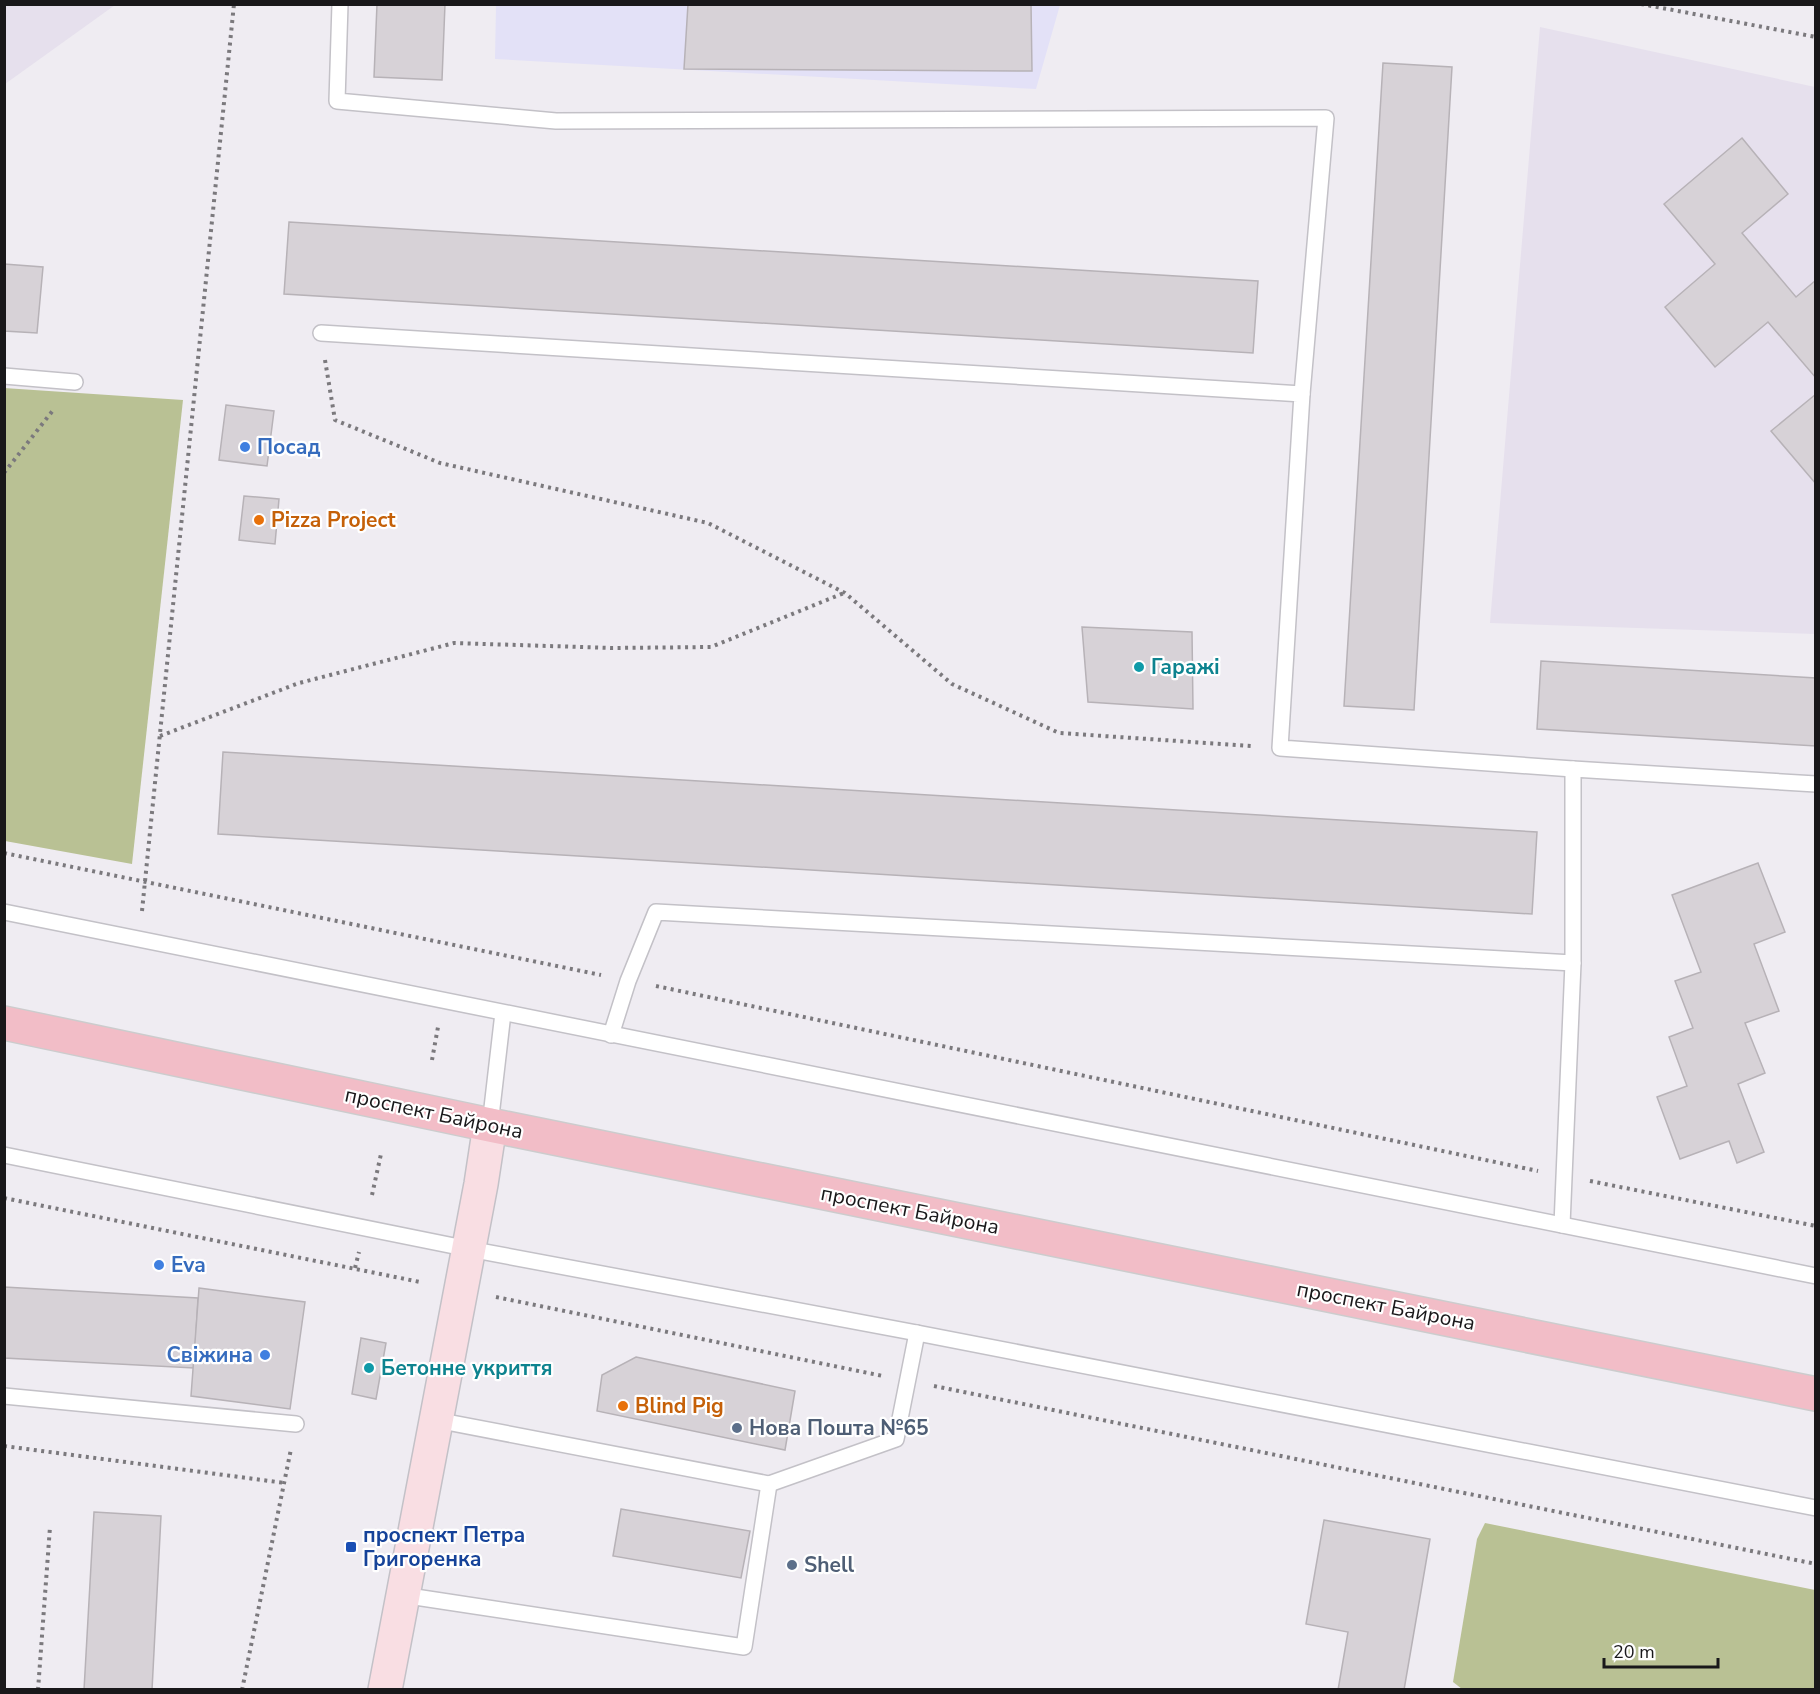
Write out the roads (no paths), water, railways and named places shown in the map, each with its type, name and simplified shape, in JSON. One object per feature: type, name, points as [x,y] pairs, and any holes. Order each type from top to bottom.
[{"type":"main road","name":"проспект Байрона","points":[[4,1023],[490,1125],[1815,1394]]},
{"type":"main road","points":[[385,1689],[469,1249],[490,1125]]},
{"type":"lane","points":[[340,4],[337,101],[556,121],[1326,118],[1302,394],[1280,748],[1815,784]]},
{"type":"lane","points":[[321,333],[1302,394]]},
{"type":"lane","points":[[4,376],[75,382]]},
{"type":"lane","points":[[1562,1225],[1573,963],[1573,769]]},
{"type":"lane","points":[[4,912],[1815,1276]]},
{"type":"lane","points":[[611,1035],[628,981],[656,912],[1573,963]]},
{"type":"lane","points":[[490,1125],[503,1013]]},
{"type":"lane","points":[[4,1155],[469,1249],[1815,1508]]},
{"type":"lane","points":[[436,1420],[770,1484],[896,1439],[917,1334]]},
{"type":"lane","points":[[4,1396],[296,1424]]},
{"type":"lane","points":[[402,1595],[744,1647],[770,1484]]},
{"type":"place","name":"Посад","points":[[245,447]]},
{"type":"place","name":"Pizza Project","points":[[259,520]]},
{"type":"place","name":"Гаражі","points":[[1139,667]]},
{"type":"place","name":"Eva","points":[[159,1265]]},
{"type":"place","name":"Свіжина","points":[[265,1355]]},
{"type":"place","name":"Бетонне укриття","points":[[369,1368]]},
{"type":"place","name":"Blind Pig","points":[[623,1406]]},
{"type":"place","name":"Нова Пошта №65","points":[[737,1428]]},
{"type":"place","name":"проспект Петра Григоренка","points":[[351,1547]]},
{"type":"place","name":"Shell","points":[[792,1565]]}]
